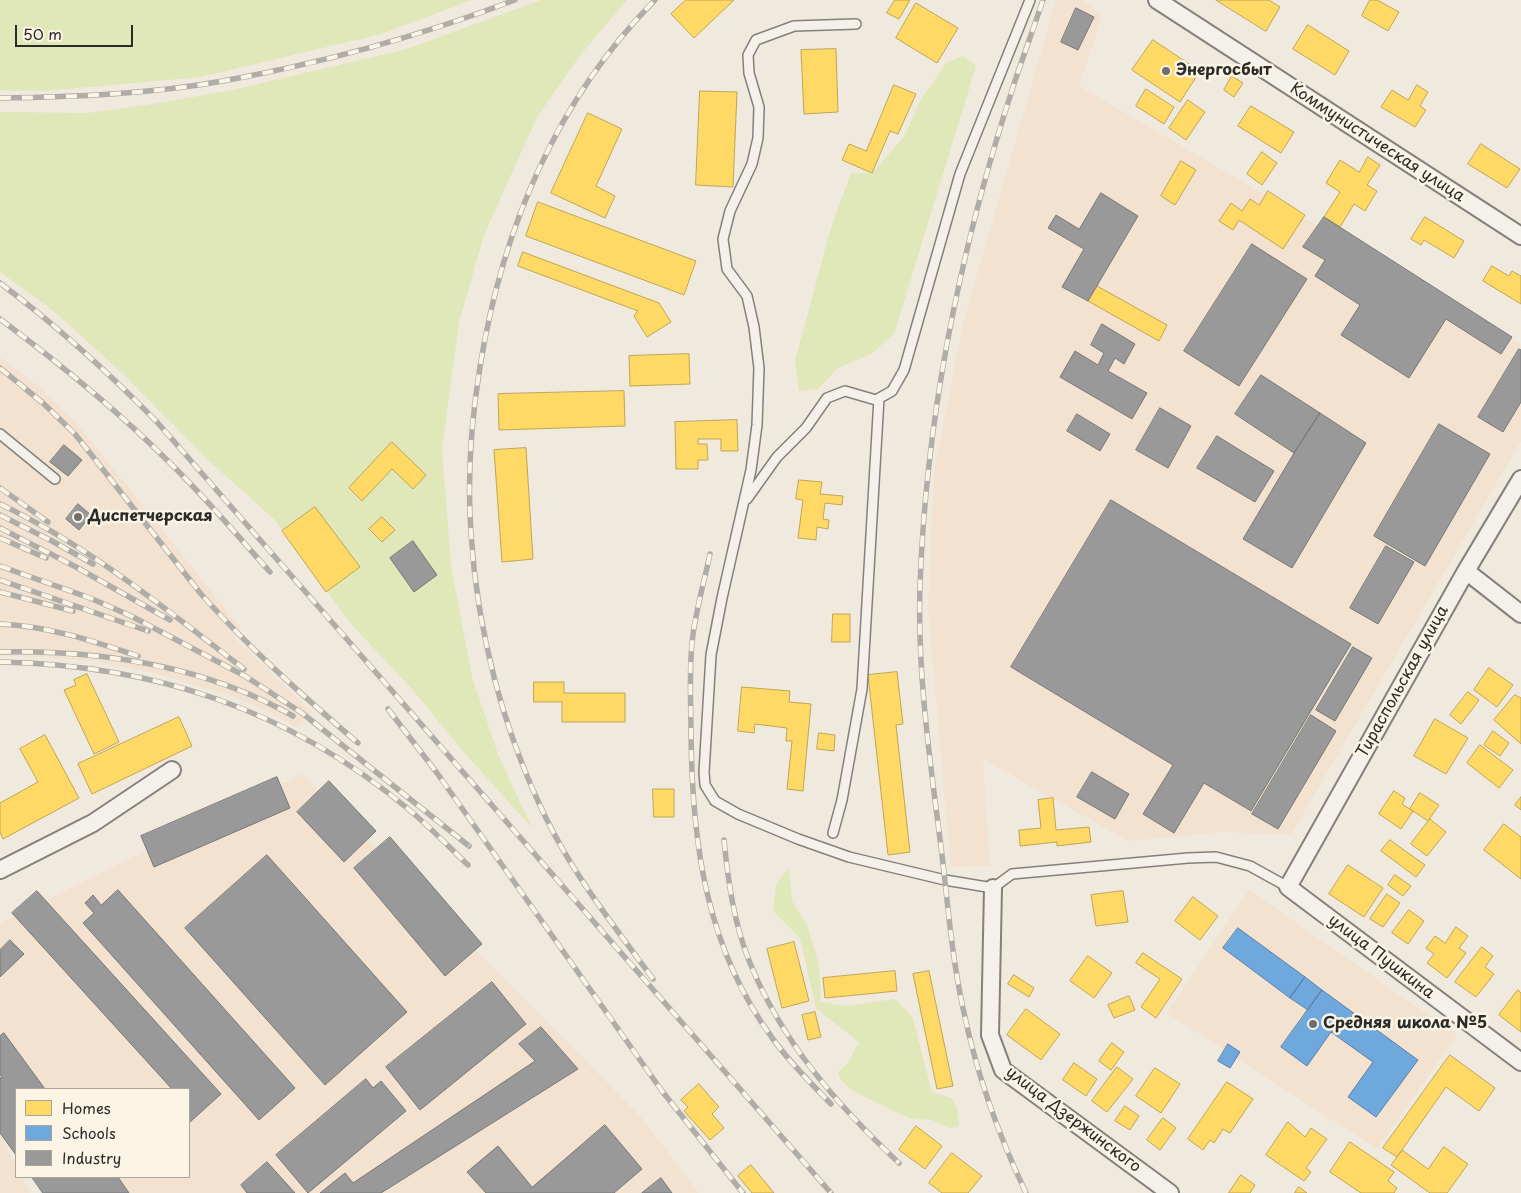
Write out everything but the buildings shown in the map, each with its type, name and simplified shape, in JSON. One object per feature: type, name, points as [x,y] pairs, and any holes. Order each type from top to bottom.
[{"type":"street","name":"Коммунистическая улица","points":[[1157,0],[1521,236]]},
{"type":"street","name":"Тираспольская улица","points":[[1288,887],[1466,571],[1521,479]]},
{"type":"street","points":[[1466,571],[1521,614]]},
{"type":"street","points":[[0,870],[92,823],[172,770]]},
{"type":"street","name":"улица Пушкина","points":[[1288,887],[1521,1062]]},
{"type":"street","name":"улица Дзержинского","points":[[993,888],[990,1035],[1003,1070],[1170,1193]]},
{"type":"lane","points":[[744,502],[776,457],[806,428],[827,398],[845,391],[876,400],[892,391],[904,370],[960,174],[1030,0]]},
{"type":"lane","points":[[856,24],[794,26],[756,40],[748,55],[749,73],[759,107],[758,138],[752,164],[730,211],[723,239],[727,269],[747,296],[751,310],[759,368],[757,425],[744,502],[711,655],[704,772],[705,785],[709,793],[715,801],[738,814],[798,839],[849,857],[945,880],[993,888],[1012,874],[1216,857],[1250,866],[1288,887]]},
{"type":"lane","points":[[833,833],[842,800],[862,689],[879,398]]},
{"type":"lane","points":[[0,434],[55,478]]},
{"type":"shaded area","points":[[1056,0],[1083,0],[1102,16],[1079,86],[1521,345],[1521,441],[1291,834],[1221,832],[1128,841],[983,759],[990,866],[951,867],[928,609],[934,472],[963,324]]},
{"type":"shaded area","points":[[0,357],[38,386],[79,426],[240,627],[232,636],[312,712],[298,728],[271,713],[230,695],[153,673],[95,661],[0,656]]},
{"type":"shaded area","points":[[302,774],[639,1115],[699,1193],[106,1193],[96,1178],[190,1178],[190,1088],[35,1088],[0,1036],[0,923]]},
{"type":"shaded area","name":"Средняя школа №5","points":[[1249,890],[1457,1035],[1377,1149],[1167,1013]]},
{"type":"shaded area","points":[[0,1136],[15,1164],[15,1178],[22,1178],[30,1193],[0,1193]]},
{"type":"green space","points":[[0,0],[472,0],[381,34],[201,77],[44,91],[0,90]]},
{"type":"green space","points":[[541,0],[627,0],[581,54],[537,117],[484,235],[459,322],[442,449],[451,566],[472,677],[499,757],[532,828],[461,749],[413,690],[351,624],[274,519],[209,461],[123,374],[55,312],[0,272],[0,112],[88,113],[228,91],[407,49]]},
{"type":"green space","points":[[963,56],[976,66],[894,334],[871,354],[838,368],[818,389],[799,391],[795,361],[831,228],[851,173],[872,173],[904,137],[920,101],[946,63]]},
{"type":"green space","points":[[789,868],[792,901],[807,925],[819,965],[821,1002],[845,1006],[895,999],[912,1016],[932,1092],[951,1098],[957,1108],[959,1126],[952,1129],[932,1120],[909,1118],[851,1090],[840,1079],[838,1072],[849,1061],[855,1047],[861,1044],[816,1008],[800,938],[773,911],[776,884]]},
{"type":"railway","points":[[0,98],[56,97],[168,89],[260,74],[334,57],[407,37],[515,0]]},
{"type":"railway","points":[[653,979],[596,901],[569,860],[546,818],[517,750],[495,679],[479,606],[474,570],[469,492],[472,429],[480,367],[490,316],[503,266],[519,217],[539,170],[562,124],[589,80],[620,39],[655,0]]},
{"type":"railway","points":[[1026,1193],[1006,1148],[981,1079],[959,989],[929,755],[921,654],[920,586],[930,458],[949,330],[978,205],[1015,81],[1043,0]]},
{"type":"railway","points":[[0,283],[81,350],[157,422],[831,1193]]},
{"type":"railway","points":[[0,319],[87,387],[129,424],[195,488],[270,572]]},
{"type":"railway","points":[[0,368],[44,404],[75,434],[201,594],[219,614],[277,671],[358,743]]},
{"type":"railway","points":[[0,488],[48,522]]},
{"type":"railway","points":[[0,504],[65,539],[96,559],[127,580],[244,669]]},
{"type":"railway","points":[[0,515],[93,564]]},
{"type":"railway","points":[[0,528],[76,567],[170,620]]},
{"type":"railway","points":[[0,538],[46,558]]},
{"type":"railway","points":[[710,554],[693,632],[690,677],[692,775],[695,815],[707,894],[718,932],[732,968],[750,1004],[786,1056],[831,1104]]},
{"type":"railway","points":[[0,566],[90,598],[131,616],[245,676],[302,713],[469,846]]},
{"type":"railway","points":[[0,580],[148,631]]},
{"type":"railway","points":[[0,592],[73,611]]},
{"type":"railway","points":[[0,624],[53,631],[138,656]]},
{"type":"railway","points":[[0,652],[76,654],[151,664],[188,673],[224,685],[259,699],[293,716]]},
{"type":"railway","points":[[0,662],[57,665],[112,672],[165,683],[217,699],[266,719],[315,744],[361,773],[407,808],[468,865]]},
{"type":"railway","points":[[388,709],[437,773],[662,1091],[743,1193]]},
{"type":"railway","points":[[724,840],[736,918],[744,948],[763,992],[795,1046],[813,1071],[854,1118],[899,1163]]},
{"type":"place","name":"Энергосбыт","points":[[1166,71]]},
{"type":"place","name":"Диспетчерская","points":[[78,517]]},
{"type":"place","name":"Средняя школа №5","points":[[1313,1024]]}]
